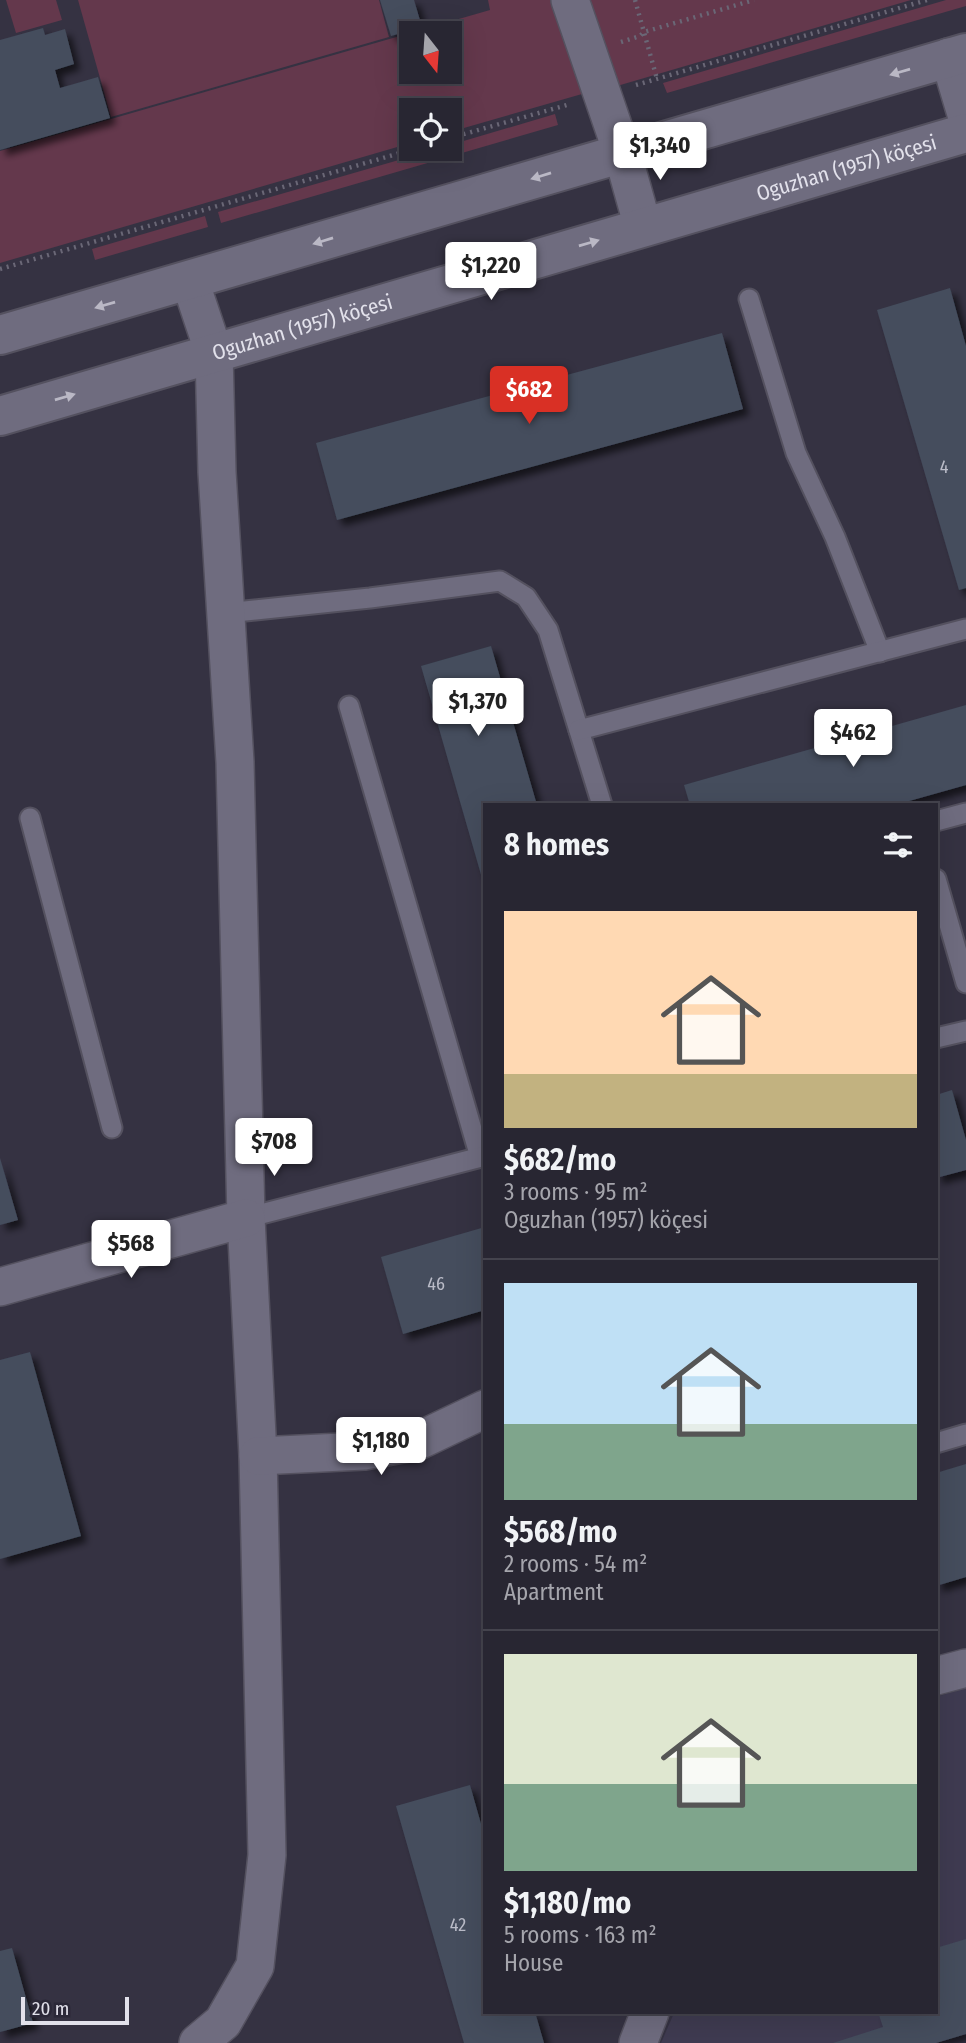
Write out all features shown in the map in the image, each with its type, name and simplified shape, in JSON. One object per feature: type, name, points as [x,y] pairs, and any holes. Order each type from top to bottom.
[{"type":"main road","points":[[0,335],[958,55]]},
{"type":"main road","name":"Oguzhan (1957) köçesi","points":[[0,416],[966,133]]},
{"type":"street","points":[[570,0],[622,152],[643,227]]},
{"type":"street","points":[[958,55],[966,114]]},
{"type":"street","points":[[190,281],[214,353],[217,472],[235,762],[246,1218],[258,1456],[267,1855],[255,1966],[223,2022],[198,2043]]},
{"type":"street","points":[[0,1287],[246,1218]]},
{"type":"street","points":[[258,1456],[364,1451],[418,1441],[483,1410]]},
{"type":"street","points":[[938,1675],[966,1668]]},
{"type":"street","points":[[638,2043],[649,2014]]},
{"type":"lane","points":[[749,299],[796,453],[835,537],[880,652]]},
{"type":"lane","points":[[226,613],[500,581],[526,597],[548,630],[602,803]]},
{"type":"lane","points":[[579,730],[966,629]]},
{"type":"lane","points":[[246,1218],[482,1157],[349,706]]},
{"type":"lane","points":[[938,820],[966,813]]},
{"type":"lane","points":[[30,818],[112,1128]]},
{"type":"lane","points":[[938,886],[966,983]]},
{"type":"lane","points":[[938,1038],[966,1031]]},
{"type":"lane","points":[[938,1442],[966,1434]]},
{"type":"path","points":[[635,0],[657,79]]},
{"type":"path","points":[[644,33],[754,0]]},
{"type":"path","points":[[634,85],[894,6],[927,0]]},
{"type":"path","points":[[462,135],[568,104]]},
{"type":"path","points":[[0,269],[399,153]]},
{"type":"shaded area","points":[[6,0],[56,0],[62,20],[16,33]]},
{"type":"shaded area","points":[[78,0],[379,0],[389,37],[111,117]]},
{"type":"shaded area","points":[[488,0],[551,0],[582,94],[462,129],[462,98],[399,98],[399,147],[0,263],[0,151],[399,36],[399,84],[462,84],[462,21],[452,21],[490,10]]},
{"type":"shaded area","points":[[589,0],[911,0],[617,86]]},
{"type":"shaded area","points":[[946,0],[966,0],[966,6],[667,93],[663,83]]},
{"type":"shaded area","points":[[555,114],[558,125],[462,153],[462,141]]},
{"type":"shaded area","points":[[399,160],[434,161],[221,223],[218,212]]},
{"type":"shaded area","points":[[205,216],[208,227],[95,260],[92,249]]},
{"type":"shaded area","points":[[966,1688],[966,2043],[661,2043],[674,2014],[938,2014],[938,1696]]},
{"type":"building","points":[[380,0],[414,0],[420,21],[399,21],[399,34],[391,36]]},
{"type":"building","points":[[43,28],[45,35],[65,29],[74,64],[55,70],[60,88],[98,77],[110,118],[0,150],[0,40]]},
{"type":"building","points":[[950,288],[966,346],[966,588],[959,590],[877,310]]},
{"type":"building","points":[[722,333],[743,409],[337,520],[316,443]]},
{"type":"building","points":[[491,646],[536,803],[483,803],[483,882],[421,666]]},
{"type":"building","points":[[966,705],[966,785],[902,803],[689,803],[684,785]]},
{"type":"building","points":[[952,1090],[966,1140],[966,1170],[938,1177],[938,1094]]},
{"type":"building","points":[[0,1158],[18,1220],[0,1225]]},
{"type":"building","points":[[483,1228],[483,1311],[403,1334],[381,1257]]},
{"type":"building","points":[[30,1352],[81,1536],[0,1559],[0,1360]]},
{"type":"building","points":[[966,1464],[966,1577],[938,1585],[938,1472]]},
{"type":"building","points":[[470,1785],[483,1831],[483,2014],[536,2014],[544,2043],[464,2043],[396,1806]]},
{"type":"building","points":[[966,1939],[966,2034],[936,2043],[833,2043],[883,2027],[879,2014],[938,2014],[938,1947]]},
{"type":"building","points":[[12,1948],[33,2023],[0,2032],[0,1951]]}]
